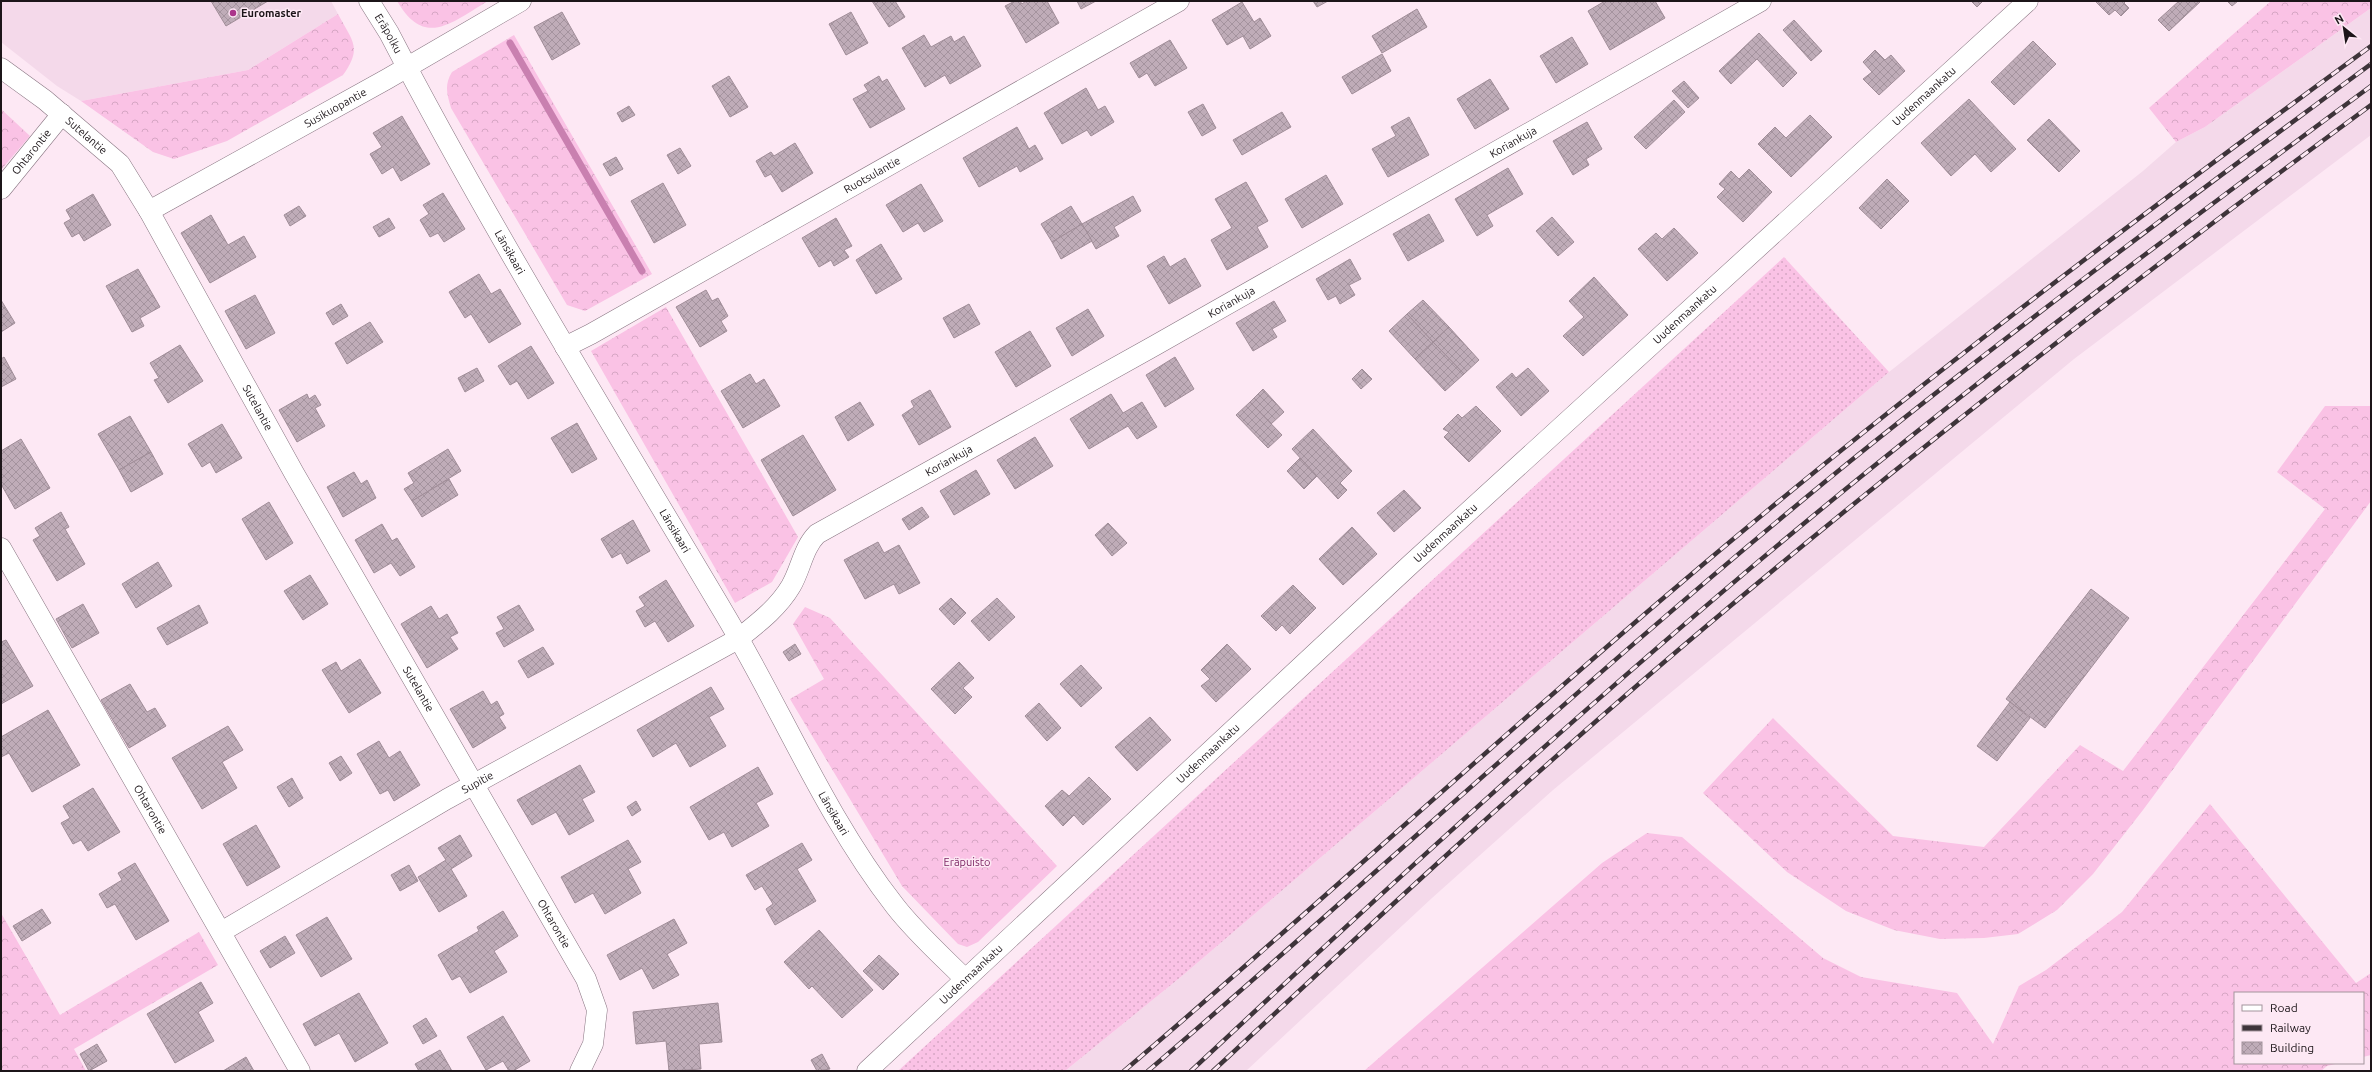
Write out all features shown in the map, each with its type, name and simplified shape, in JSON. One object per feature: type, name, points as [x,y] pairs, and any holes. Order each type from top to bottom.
[{"type":"street","name":"Eräpolku","points":[[368,1],[407,67]]},
{"type":"street","name":"Susikuopantie","points":[[149,211],[407,67],[521,1]]},
{"type":"street","name":"Ruotsulantie","points":[[565,347],[592,334],[1179,1]]},
{"type":"street","name":"Koriankuja","points":[[738,639],[772,611],[790,588],[809,542],[817,534],[1147,350],[1761,1]]},
{"type":"street","name":"Uudenmaankatu","points":[[867,1071],[1411,564],[2028,1]]},
{"type":"street","name":"Länsikaari","points":[[407,67],[565,347],[738,639],[799,753],[859,855],[917,932],[965,979]]},
{"type":"street","name":"Sutelantie","points":[[1,68],[62,114],[120,164],[149,211],[294,473],[473,784]]},
{"type":"street","name":"Ohtarontie","points":[[1,189],[62,114]]},
{"type":"street","name":"Ohtarontie","points":[[1,548],[300,1071]]},
{"type":"street","name":"Supitie","points":[[220,932],[473,784],[738,639]]},
{"type":"street","name":"Ohtarontie","points":[[473,784],[586,979],[597,1010],[593,1044],[580,1071]]},
{"type":"shaded area","points":[[1,1],[331,1],[338,14],[248,70],[81,101],[57,86],[1,42]]},
{"type":"shaded area","points":[[2371,8],[2371,135],[2074,359],[1553,790],[1432,898],[1246,1071],[1065,1071],[1182,976],[1889,372],[2143,171],[2176,142],[2205,127]]},
{"type":"green space","points":[[397,1],[488,1],[451,23],[440,27],[429,28],[418,24],[407,16]]},
{"type":"green space","points":[[2271,1],[2371,1],[2371,8],[2205,127],[2176,142],[2149,108]]},
{"type":"green space","points":[[338,14],[351,38],[354,51],[353,57],[343,75],[227,141],[174,159],[153,152],[81,101],[248,70]]},
{"type":"green space","points":[[514,35],[652,274],[585,311],[567,305],[451,108],[448,98],[447,85],[452,72]]},
{"type":"green space","points":[[1,109],[30,136],[1,170]]},
{"type":"green space","points":[[1784,257],[1889,372],[1182,976],[1065,1071],[898,1071]]},
{"type":"green space","points":[[666,307],[798,537],[772,582],[735,603],[591,351]]},
{"type":"green space","points":[[2325,406],[2370,406],[2371,501],[2143,810],[2093,874],[2057,910],[2018,934],[1984,938],[1940,939],[1894,930],[1846,911],[1787,872],[1703,793],[1773,718],[1893,836],[1984,847],[2080,745],[2123,771],[2325,509],[2277,472]]},
{"type":"green space","name":"Eräpuisto","points":[[805,607],[830,618],[1057,866],[978,942],[967,947],[958,944],[902,886],[790,699],[824,679],[793,624]]},
{"type":"green space","points":[[2210,804],[2356,983],[2371,973],[2371,1055],[2364,1057],[2364,992],[2234,992],[2234,1064],[2335,1064],[2327,1066],[2321,1071],[1364,1071],[1602,863],[1647,833],[1682,837],[1823,958],[1861,977],[1957,993],[1993,1044],[2019,986],[2046,970],[2122,912]]},
{"type":"green space","points":[[1,913],[60,1015],[199,932],[218,965],[74,1049],[86,1071],[1,1071]]},
{"type":"building","name":"Euromaster","points":[[211,1],[268,1],[226,26]]},
{"type":"building","points":[[872,1],[895,1],[905,17],[889,27]]},
{"type":"building","points":[[1015,1],[1020,1],[1022,4],[1026,1],[1047,1],[1059,23],[1026,43],[1005,6]]},
{"type":"building","points":[[1077,1],[1096,1],[1081,9]]},
{"type":"building","points":[[1313,1],[1328,1],[1317,7]]},
{"type":"building","points":[[1605,1],[1655,1],[1665,18],[1610,50],[1588,11]]},
{"type":"building","points":[[1971,1],[1983,1],[1977,7]]},
{"type":"building","points":[[2095,1],[2126,1],[2124,3],[2129,8],[2121,16],[2115,10],[2109,15]]},
{"type":"building","points":[[2179,1],[2201,1],[2169,31],[2158,20]]},
{"type":"building","points":[[2227,1],[2238,1],[2232,6]]},
{"type":"building","points":[[1242,2],[1254,22],[1260,18],[1271,36],[1250,49],[1243,36],[1227,45],[1212,20]]},
{"type":"building","points":[[1417,9],[1427,27],[1382,53],[1372,36]]},
{"type":"building","points":[[562,12],[580,44],[552,60],[534,27]]},
{"type":"building","points":[[851,12],[868,43],[846,55],[829,24]]},
{"type":"building","points":[[1794,20],[1822,51],[1811,61],[1783,30]]},
{"type":"building","points":[[1759,33],[1797,73],[1783,87],[1757,59],[1731,84],[1719,71]]},
{"type":"building","points":[[924,35],[931,47],[951,36],[954,42],[964,36],[981,66],[950,84],[945,75],[925,87],[902,48]]},
{"type":"building","points":[[1572,37],[1588,64],[1556,83],[1540,56]]},
{"type":"building","points":[[1170,40],[1187,68],[1155,86],[1147,73],[1139,78],[1130,63]]},
{"type":"building","points":[[2033,41],[2056,64],[2014,105],[1991,82]]},
{"type":"building","points":[[1875,50],[1885,60],[1891,55],[1905,71],[1879,95],[1863,79],[1872,72],[1863,62]]},
{"type":"building","points":[[1382,54],[1391,71],[1352,94],[1342,77]]},
{"type":"building","points":[[729,76],[748,107],[730,117],[712,86]]},
{"type":"building","points":[[879,76],[882,82],[887,79],[905,109],[870,128],[853,99],[868,91],[864,85]]},
{"type":"building","points":[[1490,79],[1509,109],[1475,129],[1457,99]]},
{"type":"building","points":[[1684,81],[1699,98],[1688,108],[1672,91]]},
{"type":"building","points":[[1086,88],[1098,110],[1105,106],[1114,122],[1091,136],[1087,130],[1062,144],[1044,113]]},
{"type":"building","points":[[1969,99],[2016,149],[1991,172],[1975,154],[1951,176],[1921,143]]},
{"type":"building","points":[[1674,100],[1685,112],[1646,149],[1634,137]]},
{"type":"building","points":[[1203,104],[1216,128],[1202,136],[1188,112]]},
{"type":"building","points":[[629,106],[635,115],[622,122],[617,113]]},
{"type":"building","points":[[1282,112],[1291,127],[1242,155],[1233,140]]},
{"type":"building","points":[[1810,115],[1832,137],[1791,177],[1758,144],[1775,127],[1786,138]]},
{"type":"building","points":[[402,116],[430,164],[401,181],[393,167],[382,174],[370,154],[382,147],[373,133]]},
{"type":"building","points":[[1409,117],[1429,155],[1388,177],[1372,149],[1396,136],[1391,127]]},
{"type":"building","points":[[2049,119],[2080,151],[2059,172],[2027,140]]},
{"type":"building","points":[[1587,122],[1602,149],[1586,159],[1589,165],[1573,175],[1553,141]]},
{"type":"building","points":[[1017,127],[1029,149],[1035,145],[1043,159],[1020,172],[1017,166],[979,187],[963,158]]},
{"type":"building","points":[[795,143],[813,173],[782,192],[771,174],[765,177],[756,161],[771,152],[774,156]]},
{"type":"building","points":[[680,148],[691,166],[678,174],[667,155]]},
{"type":"building","points":[[616,157],[623,169],[610,176],[603,164]]},
{"type":"building","points":[[1508,168],[1523,194],[1487,215],[1493,226],[1477,236],[1455,199]]},
{"type":"building","points":[[1749,169],[1772,192],[1743,222],[1717,197],[1725,189],[1719,184],[1731,171],[1739,179]]},
{"type":"building","points":[[1326,175],[1343,204],[1302,228],[1285,199]]},
{"type":"building","points":[[1887,179],[1909,201],[1881,229],[1859,208]]},
{"type":"building","points":[[1246,182],[1268,221],[1257,227],[1268,247],[1227,270],[1211,240],[1232,228],[1215,199]]},
{"type":"building","points":[[663,183],[686,225],[654,243],[631,201]]},
{"type":"building","points":[[921,184],[943,221],[924,232],[918,223],[903,232],[886,205]]},
{"type":"building","points":[[443,193],[465,229],[444,242],[438,233],[430,237],[420,220],[429,214],[423,205]]},
{"type":"building","points":[[93,194],[111,225],[84,241],[79,233],[72,237],[64,223],[71,219],[66,210]]},
{"type":"building","points":[[1133,196],[1141,211],[1114,227],[1119,236],[1096,249],[1082,224]]},
{"type":"building","points":[[299,206],[306,216],[290,226],[284,215]]},
{"type":"building","points":[[1071,206],[1082,224],[1052,242],[1041,224]]},
{"type":"building","points":[[1429,214],[1444,241],[1408,261],[1393,234]]},
{"type":"building","points":[[211,215],[228,245],[244,236],[256,257],[210,283],[181,233]]},
{"type":"building","points":[[1552,217],[1574,242],[1558,256],[1536,231]]},
{"type":"building","points":[[389,218],[395,228],[379,237],[373,227]]},
{"type":"building","points":[[836,218],[852,246],[844,250],[849,257],[834,266],[831,260],[819,267],[802,238]]},
{"type":"building","points":[[1082,224],[1092,241],[1061,259],[1052,242]]},
{"type":"building","points":[[1674,228],[1698,253],[1667,281],[1638,249],[1656,233],[1662,239]]},
{"type":"building","points":[[881,244],[902,279],[876,294],[856,260]]},
{"type":"building","points":[[1164,256],[1170,267],[1185,258],[1201,286],[1169,304],[1147,266]]},
{"type":"building","points":[[1350,259],[1361,279],[1349,285],[1355,295],[1340,304],[1336,296],[1328,300],[1316,279]]},
{"type":"building","points":[[138,269],[160,307],[140,318],[144,326],[132,332],[106,286]]},
{"type":"building","points":[[479,274],[491,294],[500,289],[521,324],[489,343],[471,314],[465,318],[449,292]]},
{"type":"building","points":[[1594,277],[1628,315],[1583,356],[1563,336],[1584,317],[1569,301]]},
{"type":"building","points":[[706,290],[712,301],[718,298],[728,316],[721,321],[727,331],[700,347],[676,307]]},
{"type":"building","points":[[255,295],[275,333],[246,349],[225,311]]},
{"type":"building","points":[[1,300],[15,323],[1,332]]},
{"type":"building","points":[[1423,300],[1449,327],[1433,342],[1407,314]]},
{"type":"building","points":[[1274,301],[1286,321],[1272,329],[1277,337],[1253,351],[1236,323]]},
{"type":"building","points":[[341,304],[348,316],[333,325],[326,313]]},
{"type":"building","points":[[969,304],[980,324],[954,338],[943,318]]},
{"type":"building","points":[[1088,309],[1104,336],[1072,356],[1056,328]]},
{"type":"building","points":[[1407,314],[1433,342],[1415,359],[1389,331]]},
{"type":"building","points":[[370,322],[383,342],[347,364],[335,343]]},
{"type":"building","points":[[1449,327],[1479,360],[1464,374],[1433,342]]},
{"type":"building","points":[[1030,331],[1051,366],[1016,387],[995,352]]},
{"type":"building","points":[[1433,342],[1464,374],[1445,391],[1415,359]]},
{"type":"building","points":[[180,345],[203,381],[168,403],[154,380],[159,378],[150,363]]},
{"type":"building","points":[[531,346],[554,383],[528,399],[517,381],[510,385],[498,366]]},
{"type":"building","points":[[4,357],[16,379],[1,387],[1,359]]},
{"type":"building","points":[[1175,357],[1194,389],[1165,407],[1146,375]]},
{"type":"building","points":[[477,368],[484,381],[465,392],[458,378]]},
{"type":"building","points":[[1528,368],[1549,391],[1521,416],[1496,387],[1512,373],[1516,378]]},
{"type":"building","points":[[1362,369],[1372,379],[1361,389],[1352,379]]},
{"type":"building","points":[[750,374],[756,384],[764,379],[780,406],[743,428],[721,391]]},
{"type":"building","points":[[1263,389],[1284,412],[1271,424],[1250,402]]},
{"type":"building","points":[[930,390],[951,427],[919,445],[902,415],[914,407],[911,401]]},
{"type":"building","points":[[307,394],[309,399],[315,395],[321,405],[315,408],[325,426],[297,442],[279,410]]},
{"type":"building","points":[[1111,394],[1123,413],[1142,402],[1157,427],[1137,439],[1128,426],[1089,449],[1070,419]]},
{"type":"building","points":[[860,402],[874,425],[848,441],[835,417]]},
{"type":"building","points":[[1250,402],[1282,435],[1268,448],[1236,415]]},
{"type":"building","points":[[1476,406],[1501,431],[1469,462],[1444,437],[1449,432],[1443,429],[1458,414],[1462,418]]},
{"type":"building","points":[[130,416],[151,452],[119,470],[98,434]]},
{"type":"building","points":[[577,423],[597,459],[572,473],[551,438]]},
{"type":"building","points":[[222,424],[242,458],[216,473],[210,462],[202,467],[188,444]]},
{"type":"building","points":[[1313,429],[1352,471],[1340,483],[1347,490],[1338,499],[1292,449]]},
{"type":"building","points":[[803,435],[836,490],[793,516],[761,460]]},
{"type":"building","points":[[1035,437],[1053,466],[1015,489],[997,460]]},
{"type":"building","points":[[21,439],[50,488],[15,509],[1,484],[1,451]]},
{"type":"building","points":[[448,449],[461,471],[412,501],[404,489],[414,483],[408,473]]},
{"type":"building","points":[[151,452],[163,474],[131,492],[119,470]]},
{"type":"building","points":[[1300,458],[1317,476],[1304,489],[1287,471]]},
{"type":"building","points":[[976,470],[990,494],[954,515],[940,491]]},
{"type":"building","points":[[354,472],[361,484],[367,480],[376,498],[343,517],[327,487]]},
{"type":"building","points":[[449,479],[458,495],[422,517],[412,501]]},
{"type":"building","points":[[1404,490],[1421,508],[1394,532],[1377,513]]},
{"type":"building","points":[[269,502],[293,543],[266,560],[242,519]]},
{"type":"building","points":[[922,507],[929,517],[909,530],[902,519]]},
{"type":"building","points":[[61,512],[69,527],[65,529],[85,564],[57,581],[33,540],[40,536],[35,528]]},
{"type":"building","points":[[633,520],[650,551],[627,564],[621,553],[612,558],[601,539]]},
{"type":"building","points":[[1108,523],[1127,543],[1112,556],[1095,535]]},
{"type":"building","points":[[382,524],[392,541],[397,538],[415,567],[400,576],[391,563],[374,573],[355,540]]},
{"type":"building","points":[[1352,527],[1377,554],[1343,585],[1319,559]]},
{"type":"building","points":[[878,542],[884,553],[899,545],[920,583],[899,594],[894,584],[865,599],[844,560]]},
{"type":"building","points":[[158,562],[172,586],[136,608],[122,584]]},
{"type":"building","points":[[310,575],[328,604],[303,620],[284,591]]},
{"type":"building","points":[[666,580],[694,626],[668,642],[655,621],[645,627],[636,611],[645,606],[639,597]]},
{"type":"building","points":[[1293,585],[1316,608],[1290,634],[1282,625],[1276,631],[1261,616]]},
{"type":"building","points":[[2091,589],[2129,618],[2045,728],[2006,699]]},
{"type":"building","points":[[951,598],[966,613],[954,625],[939,609]]},
{"type":"building","points":[[997,598],[1015,617],[989,641],[971,621]]},
{"type":"building","points":[[83,604],[99,633],[72,648],[56,619]]},
{"type":"building","points":[[199,605],[208,623],[167,645],[157,628]]},
{"type":"building","points":[[519,605],[534,630],[504,647],[496,633],[504,629],[497,617]]},
{"type":"building","points":[[431,606],[439,619],[447,614],[458,633],[450,637],[458,649],[427,668],[401,624]]},
{"type":"building","points":[[6,640],[33,686],[1,704],[1,642]]},
{"type":"building","points":[[795,644],[801,654],[789,661],[783,652]]},
{"type":"building","points":[[1227,644],[1251,669],[1216,702],[1201,686],[1210,679],[1201,670]]},
{"type":"building","points":[[543,647],[554,664],[528,678],[518,661]]},
{"type":"building","points":[[360,659],[381,693],[349,713],[322,670],[336,662],[341,671]]},
{"type":"building","points":[[959,662],[974,678],[963,688],[972,697],[955,714],[931,689]]},
{"type":"building","points":[[1081,665],[1102,688],[1081,707],[1060,684]]},
{"type":"building","points":[[130,684],[147,712],[155,708],[166,726],[129,748],[101,700]]},
{"type":"building","points":[[711,687],[724,709],[709,717],[726,746],[690,767],[676,743],[653,757],[637,730]]},
{"type":"building","points":[[483,691],[491,705],[497,701],[504,714],[499,717],[506,728],[473,748],[450,709]]},
{"type":"building","points":[[2010,702],[2030,718],[1997,761],[1977,746]]},
{"type":"building","points":[[1039,703],[1061,728],[1047,741],[1025,716]]},
{"type":"building","points":[[48,710],[80,765],[32,792],[9,753],[1,757],[1,737]]},
{"type":"building","points":[[1150,717],[1171,740],[1137,771],[1115,747]]},
{"type":"building","points":[[228,726],[243,750],[222,762],[237,788],[202,809],[172,758]]},
{"type":"building","points":[[379,741],[389,758],[400,751],[420,785],[394,801],[388,790],[380,794],[357,754]]},
{"type":"building","points":[[341,756],[352,773],[340,781],[329,763]]},
{"type":"building","points":[[580,765],[595,792],[582,799],[594,821],[569,835],[556,812],[532,825],[517,800]]},
{"type":"building","points":[[758,767],[773,794],[756,803],[769,826],[732,847],[724,832],[709,840],[690,807]]},
{"type":"building","points":[[1089,777],[1111,799],[1083,825],[1074,815],[1063,826],[1045,806],[1062,790],[1069,796]]},
{"type":"building","points":[[292,778],[303,798],[289,807],[277,787]]},
{"type":"building","points":[[93,788],[120,832],[88,851],[81,840],[73,844],[61,823],[70,818],[63,806]]},
{"type":"building","points":[[636,801],[641,810],[632,816],[627,807]]},
{"type":"building","points":[[256,825],[280,867],[247,886],[223,844]]},
{"type":"building","points":[[460,835],[472,856],[451,869],[467,896],[439,912],[418,877],[446,860],[438,848]]},
{"type":"building","points":[[628,840],[641,862],[628,869],[641,893],[605,914],[593,893],[575,903],[561,877]]},
{"type":"building","points":[[802,843],[812,860],[797,869],[816,901],[775,925],[766,909],[773,904],[762,886],[755,890],[746,875]]},
{"type":"building","points":[[135,863],[169,921],[136,940],[115,904],[107,908],[99,894],[122,880],[118,873]]},
{"type":"building","points":[[409,865],[418,881],[400,891],[391,875]]},
{"type":"building","points":[[42,909],[51,923],[22,941],[13,926]]},
{"type":"building","points":[[503,911],[518,936],[494,951],[507,972],[470,993],[460,976],[452,980],[438,955],[479,931],[477,927]]},
{"type":"building","points":[[327,917],[352,959],[321,977],[296,935]]},
{"type":"building","points":[[674,919],[687,943],[667,954],[679,975],[653,989],[642,968],[620,980],[607,955]]},
{"type":"building","points":[[819,930],[873,990],[842,1018],[812,986],[809,989],[784,962]]},
{"type":"building","points":[[285,936],[295,953],[270,968],[260,951]]},
{"type":"building","points":[[879,955],[899,974],[883,990],[863,971]]},
{"type":"building","points":[[201,982],[213,1003],[198,1012],[214,1041],[175,1063],[147,1014]]},
{"type":"building","points":[[359,993],[388,1043],[355,1062],[339,1033],[315,1046],[303,1024]]},
{"type":"building","points":[[718,1003],[722,1042],[699,1044],[701,1069],[669,1071],[666,1041],[636,1044],[633,1012]]},
{"type":"building","points":[[503,1016],[530,1061],[513,1071],[509,1071],[503,1061],[486,1070],[467,1037]]},
{"type":"building","points":[[426,1018],[437,1036],[423,1044],[413,1026]]},
{"type":"building","points":[[97,1044],[107,1061],[89,1071],[80,1054]]},
{"type":"building","points":[[440,1050],[452,1071],[419,1071],[415,1064]]},
{"type":"building","points":[[822,1054],[830,1069],[817,1071],[811,1060]]},
{"type":"building","points":[[246,1057],[254,1071],[223,1071]]},
{"type":"waterway","points":[[510,43],[642,271]]},
{"type":"railway","points":[[1124,1071],[1667,595],[1839,452],[1926,382],[2103,246],[2371,46]]},
{"type":"railway","points":[[1148,1071],[1682,602],[1772,525],[1926,400],[2052,303],[2179,206],[2371,64]]},
{"type":"railway","points":[[1191,1071],[1527,762],[1699,612],[1786,539],[1935,417],[2058,321],[2371,86]]},
{"type":"railway","points":[[1213,1071],[1394,903],[1578,737],[1784,561],[2032,361],[2116,296],[2371,105]]},
{"type":"place","name":"Euromaster","points":[[233,13]]}]
